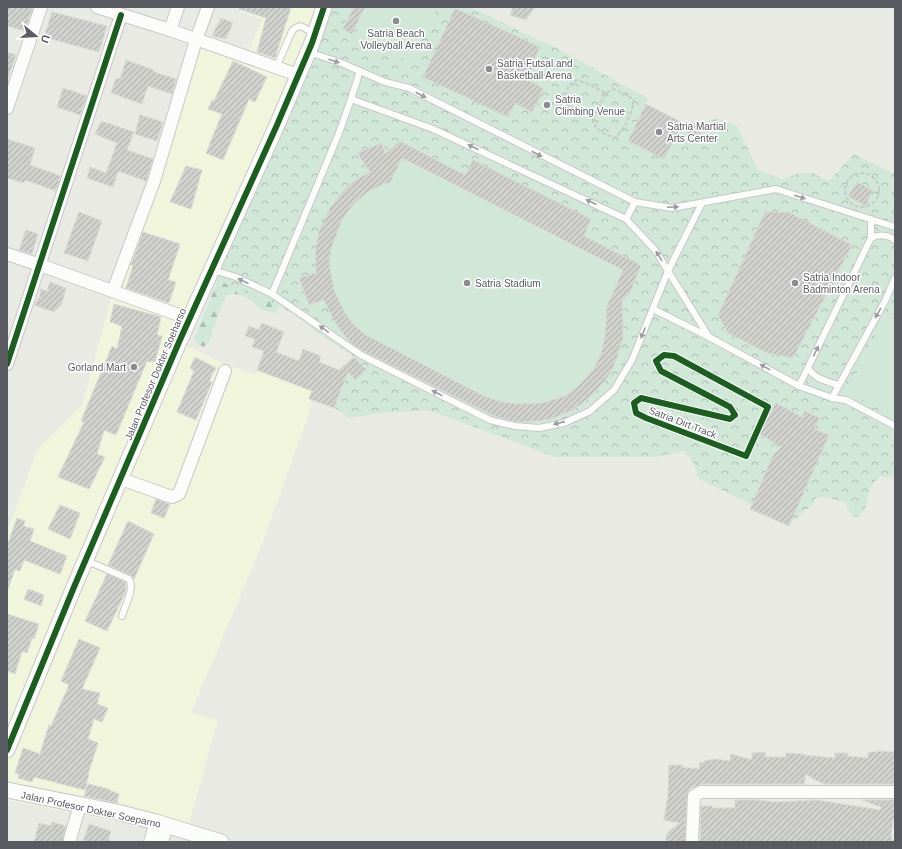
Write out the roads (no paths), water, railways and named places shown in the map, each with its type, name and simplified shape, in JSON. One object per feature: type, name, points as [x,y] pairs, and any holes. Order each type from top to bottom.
[{"type":"street","points":[[7,108],[40,7]]},
{"type":"street","points":[[97,7],[170,30],[298,75]]},
{"type":"street","points":[[170,30],[178,7]]},
{"type":"street","points":[[113,291],[154,181],[196,40],[208,7]]},
{"type":"street","name":"Jalan Profesor Dokter Soeharso","points":[[7,750],[85,560],[190,319],[265,153],[308,52],[324,7]]},
{"type":"street","points":[[7,364],[121,15]]},
{"type":"street","points":[[7,254],[40,264],[190,319]]},
{"type":"street","points":[[121,479],[172,497],[179,494],[225,371]]},
{"type":"street","name":"Jalan Profesor Dokter Soeparno","points":[[7,790],[118,812],[162,824],[203,839],[221,842]]},
{"type":"street","points":[[692,842],[694,796],[701,792],[895,792]]},
{"type":"street","points":[[70,842],[80,805]]},
{"type":"street","points":[[150,842],[162,824]]},
{"type":"street","points":[[162,824],[162,842]]},
{"type":"lane","points":[[276,68],[292,31],[295,28],[301,26],[315,34]]},
{"type":"lane","points":[[308,52],[340,62],[385,82],[409,88],[635,202],[672,208],[776,189],[895,227]]},
{"type":"lane","points":[[272,294],[339,133],[352,100],[360,71]]},
{"type":"lane","points":[[352,100],[433,129],[626,219],[655,250],[709,337]]},
{"type":"lane","points":[[626,219],[635,202]]},
{"type":"lane","points":[[213,270],[236,277],[272,294],[361,355],[490,420],[515,426],[539,428],[564,423],[590,411],[614,390],[632,360],[668,271],[702,203]]},
{"type":"lane","points":[[799,386],[871,238],[871,219]]},
{"type":"lane","points":[[871,238],[884,236],[891,237],[895,240]]},
{"type":"lane","points":[[832,398],[885,301],[895,278]]},
{"type":"lane","points":[[653,309],[709,337],[799,386],[832,398],[846,400],[895,426]]},
{"type":"lane","points":[[808,368],[818,378],[838,385]]},
{"type":"lane","points":[[85,560],[128,579],[131,583],[132,588],[122,616]]},
{"type":"place","name":"Satria Beach Volleyball Arena","points":[[396,21]]},
{"type":"place","name":"Satria Futsal and Basketball Arena","points":[[489,69]]},
{"type":"place","name":"Satria Climbing Venue","points":[[547,105]]},
{"type":"place","name":"Satria Martial Arts Center","points":[[659,132]]},
{"type":"place","name":"Satria Stadium","points":[[467,283]]},
{"type":"place","name":"Satria Indoor Badminton Arena","points":[[795,283]]},
{"type":"place","name":"Gorland Mart","points":[[134,367]]}]
